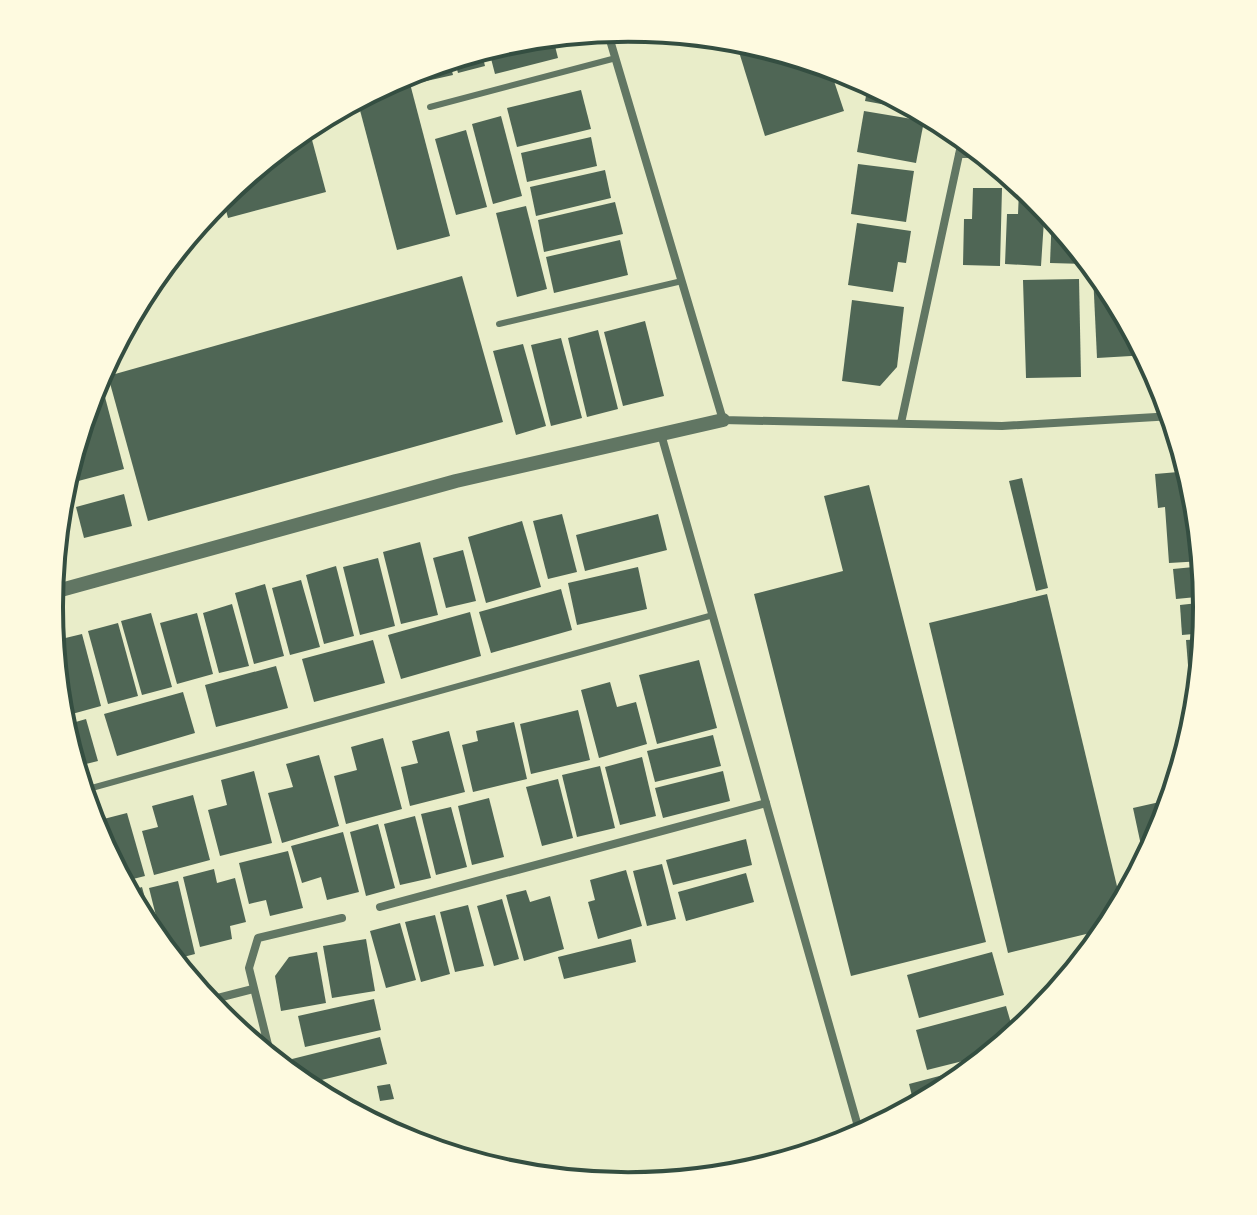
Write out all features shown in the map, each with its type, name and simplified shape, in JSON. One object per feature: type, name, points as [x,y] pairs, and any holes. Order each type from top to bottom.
[{"type":"street","points":[[611,42],[723,420]]},
{"type":"street","points":[[901,423],[960,149]]},
{"type":"street","points":[[64,589],[456,481],[723,420],[1002,426],[1161,417]]},
{"type":"street","points":[[661,434],[857,1125]]},
{"type":"street","points":[[380,907],[766,803]]},
{"type":"street","points":[[267,1042],[249,968],[258,938],[342,918]]},
{"type":"street","points":[[220,997],[253,989]]},
{"type":"lane","points":[[430,107],[616,58]]},
{"type":"lane","points":[[958,155],[968,155]]},
{"type":"lane","points":[[499,324],[682,281]]},
{"type":"lane","points":[[93,788],[713,615]]},
{"type":"building","points":[[555,47],[558,58],[495,74],[491,59]]},
{"type":"building","points":[[739,53],[775,61],[834,81],[844,111],[765,136]]},
{"type":"building","points":[[484,61],[485,66],[458,73],[457,69]]},
{"type":"building","points":[[452,70],[453,75],[422,81]]},
{"type":"building","points":[[411,86],[450,236],[397,250],[360,110]]},
{"type":"building","points":[[581,90],[591,129],[517,147],[507,108]]},
{"type":"building","points":[[866,94],[889,105],[865,101]]},
{"type":"building","points":[[864,111],[913,119],[923,125],[916,163],[857,152]]},
{"type":"building","points":[[501,116],[522,196],[493,204],[472,124]]},
{"type":"building","points":[[466,130],[487,207],[456,215],[435,139]]},
{"type":"building","points":[[591,137],[597,166],[527,182],[521,153]]},
{"type":"building","points":[[312,139],[326,192],[228,218],[226,211],[256,182]]},
{"type":"building","points":[[858,164],[914,171],[906,222],[851,214]]},
{"type":"building","points":[[605,170],[611,198],[536,216],[530,187]]},
{"type":"building","points":[[973,188],[1002,188],[1000,266],[963,265],[964,219],[972,219]]},
{"type":"building","points":[[1019,199],[1044,224],[1041,266],[1005,264],[1007,214],[1018,214]]},
{"type":"building","points":[[615,202],[623,234],[544,252],[538,220]]},
{"type":"building","points":[[526,206],[547,289],[517,297],[496,213]]},
{"type":"building","points":[[857,223],[911,231],[906,263],[898,262],[893,292],[848,285]]},
{"type":"building","points":[[1051,232],[1078,264],[1050,263]]},
{"type":"building","points":[[620,240],[628,275],[554,293],[546,257]]},
{"type":"building","points":[[462,276],[503,422],[148,521],[110,382],[113,375]]},
{"type":"building","points":[[1079,279],[1081,377],[1026,378],[1023,280]]},
{"type":"building","points":[[1094,286],[1135,356],[1097,358]]},
{"type":"building","points":[[852,300],[904,307],[897,367],[880,386],[842,381]]},
{"type":"building","points":[[645,321],[664,396],[623,406],[604,332]]},
{"type":"building","points":[[598,330],[618,409],[587,417],[568,338]]},
{"type":"building","points":[[561,338],[582,418],[551,426],[531,345]]},
{"type":"building","points":[[523,344],[546,426],[516,435],[493,351]]},
{"type":"building","points":[[104,395],[124,469],[78,481]]},
{"type":"building","points":[[1177,472],[1192,562],[1169,563],[1165,507],[1158,508],[1155,474]]},
{"type":"building","points":[[1022,478],[1048,588],[1036,591],[1009,481]]},
{"type":"building","points":[[869,485],[986,942],[851,976],[754,594],[843,571],[824,496]]},
{"type":"building","points":[[124,494],[132,526],[84,538],[76,507]]},
{"type":"building","points":[[562,514],[577,572],[548,579],[533,521]]},
{"type":"building","points":[[658,514],[667,550],[585,571],[576,535]]},
{"type":"building","points":[[522,521],[541,587],[486,603],[468,537]]},
{"type":"building","points":[[420,542],[438,615],[401,624],[383,552]]},
{"type":"building","points":[[463,550],[476,601],[446,608],[433,558]]},
{"type":"building","points":[[378,558],[395,626],[360,635],[343,567]]},
{"type":"building","points":[[336,566],[354,636],[324,644],[306,575]]},
{"type":"building","points":[[638,567],[647,609],[577,625],[568,583]]},
{"type":"building","points":[[1193,567],[1194,597],[1176,599],[1173,569]]},
{"type":"building","points":[[301,580],[320,647],[290,655],[272,588]]},
{"type":"building","points":[[265,584],[284,656],[254,664],[235,593]]},
{"type":"building","points":[[561,589],[572,630],[491,653],[479,612]]},
{"type":"building","points":[[1047,594],[1118,890],[1091,933],[1008,953],[929,623]]},
{"type":"building","points":[[1194,603],[1193,634],[1182,635],[1180,605]]},
{"type":"building","points":[[232,604],[249,666],[219,673],[203,613]]},
{"type":"building","points":[[470,612],[481,656],[401,679],[388,635]]},
{"type":"building","points":[[151,613],[172,687],[142,695],[121,621]]},
{"type":"building","points":[[197,613],[213,674],[177,684],[160,623]]},
{"type":"building","points":[[118,623],[138,696],[108,704],[88,631]]},
{"type":"building","points":[[82,634],[101,706],[73,714],[64,638]]},
{"type":"building","points":[[373,640],[385,683],[314,702],[302,659]]},
{"type":"building","points":[[1186,640],[1193,640],[1191,665],[1188,665]]},
{"type":"building","points":[[699,660],[717,728],[657,744],[639,675]]},
{"type":"building","points":[[276,666],[288,708],[216,727],[205,685]]},
{"type":"building","points":[[610,682],[617,707],[636,702],[647,744],[599,758],[581,690]]},
{"type":"building","points":[[183,692],[195,733],[117,756],[104,714]]},
{"type":"building","points":[[578,710],[590,760],[531,774],[520,724]]},
{"type":"building","points":[[86,719],[98,761],[85,764],[75,722]]},
{"type":"building","points":[[514,722],[527,779],[473,792],[462,745],[478,741],[476,731]]},
{"type":"building","points":[[449,731],[465,792],[410,806],[401,767],[418,763],[412,741]]},
{"type":"building","points":[[713,735],[721,766],[655,782],[647,751]]},
{"type":"building","points":[[383,738],[402,809],[346,824],[334,776],[357,770],[351,747]]},
{"type":"building","points":[[319,755],[339,826],[282,843],[268,793],[293,787],[286,764]]},
{"type":"building","points":[[642,757],[656,816],[620,825],[605,767]]},
{"type":"building","points":[[600,766],[615,828],[577,837],[562,775]]},
{"type":"building","points":[[254,771],[272,843],[220,856],[208,810],[227,805],[221,780]]},
{"type":"building","points":[[723,771],[730,801],[663,818],[655,788]]},
{"type":"building","points":[[558,779],[573,838],[542,846],[526,787]]},
{"type":"building","points":[[193,795],[210,860],[154,875],[142,831],[158,827],[152,806]]},
{"type":"building","points":[[489,798],[504,857],[472,865],[458,806]]},
{"type":"building","points":[[1159,802],[1141,846],[1133,808]]},
{"type":"building","points":[[451,807],[467,867],[436,875],[421,814]]},
{"type":"building","points":[[127,813],[145,876],[133,879],[104,819]]},
{"type":"building","points":[[415,816],[431,878],[400,885],[384,824]]},
{"type":"building","points":[[378,824],[395,888],[366,896],[350,832]]},
{"type":"building","points":[[343,832],[359,892],[327,900],[321,877],[302,883],[291,846]]},
{"type":"building","points":[[746,839],[752,865],[673,885],[666,860]]},
{"type":"building","points":[[288,851],[303,908],[270,916],[266,900],[249,904],[239,863]]},
{"type":"building","points":[[662,864],[676,919],[647,926],[633,871]]},
{"type":"building","points":[[214,869],[217,883],[235,878],[246,922],[230,926],[232,939],[200,947],[183,877]]},
{"type":"building","points":[[626,870],[642,926],[598,939],[588,902],[595,900],[590,880]]},
{"type":"building","points":[[746,873],[754,902],[686,921],[678,892]]},
{"type":"building","points":[[178,881],[195,954],[184,957],[158,922],[149,888]]},
{"type":"building","points":[[526,890],[530,902],[550,896],[564,949],[524,961],[506,895]]},
{"type":"building","points":[[502,899],[519,959],[494,966],[477,906]]},
{"type":"building","points":[[468,905],[484,966],[455,972],[440,912]]},
{"type":"building","points":[[435,915],[450,974],[421,982],[405,922]]},
{"type":"building","points":[[400,923],[416,980],[386,988],[370,931]]},
{"type":"building","points":[[366,939],[375,991],[332,998],[323,946]]},
{"type":"building","points":[[631,939],[636,962],[564,979],[558,957]]},
{"type":"building","points":[[317,952],[326,1003],[281,1011],[275,976],[289,957]]},
{"type":"building","points":[[992,952],[1004,995],[919,1018],[907,975]]},
{"type":"building","points":[[374,999],[381,1030],[305,1047],[298,1016]]},
{"type":"building","points":[[1006,1006],[1011,1023],[968,1060],[927,1070],[916,1030]]},
{"type":"building","points":[[380,1037],[387,1064],[319,1081],[292,1059]]},
{"type":"building","points":[[949,1073],[912,1096],[909,1084]]},
{"type":"building","points":[[390,1084],[394,1099],[380,1101],[377,1086]]}]
